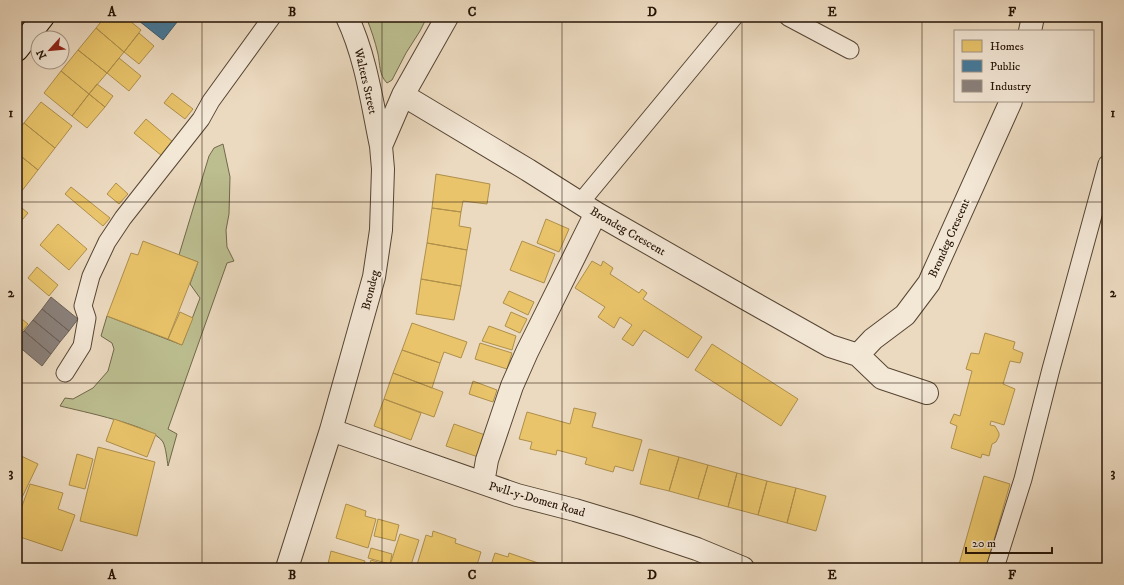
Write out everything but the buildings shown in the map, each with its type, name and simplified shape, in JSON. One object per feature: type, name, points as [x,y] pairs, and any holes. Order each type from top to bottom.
[{"type":"street","points":[[17,50],[43,17]]},
{"type":"street","name":"Walters Street","points":[[347,17],[361,54],[370,88],[381,146]]},
{"type":"street","name":"Brondeg","points":[[287,568],[331,430],[374,277],[381,230],[383,169],[381,146],[403,95],[446,17]]},
{"type":"street","points":[[1030,30],[1034,17]]},
{"type":"street","name":"Brondeg Crescent","points":[[403,95],[588,208],[830,346],[858,355],[882,378],[927,393]]},
{"type":"street","name":"Brondeg Crescent","points":[[858,355],[873,340],[905,314],[929,284],[1011,102]]},
{"type":"street","points":[[482,483],[487,460],[512,386],[588,208]]},
{"type":"street","name":"Pwll-y-Domen Road","points":[[331,430],[517,495],[575,510],[697,549],[743,568]]},
{"type":"lane","points":[[65,373],[82,346],[86,318],[83,306],[91,276],[107,242],[122,218],[201,119],[211,101],[272,17]]},
{"type":"lane","points":[[588,208],[734,17]]},
{"type":"lane","points":[[788,17],[850,50]]},
{"type":"lane","points":[[995,568],[1023,479],[1050,369],[1107,164]]},
{"type":"green space","points":[[366,17],[427,17],[392,80],[387,83],[381,73],[376,44]]},
{"type":"green space","points":[[223,144],[230,177],[229,214],[226,230],[227,247],[234,261],[227,263],[168,429],[177,434],[168,466],[163,442],[157,436],[146,430],[116,420],[60,406],[65,398],[73,399],[93,388],[108,371],[114,349],[112,343],[101,336],[107,316],[182,345],[200,298],[190,284],[198,262],[179,255],[209,156],[214,148]]}]
